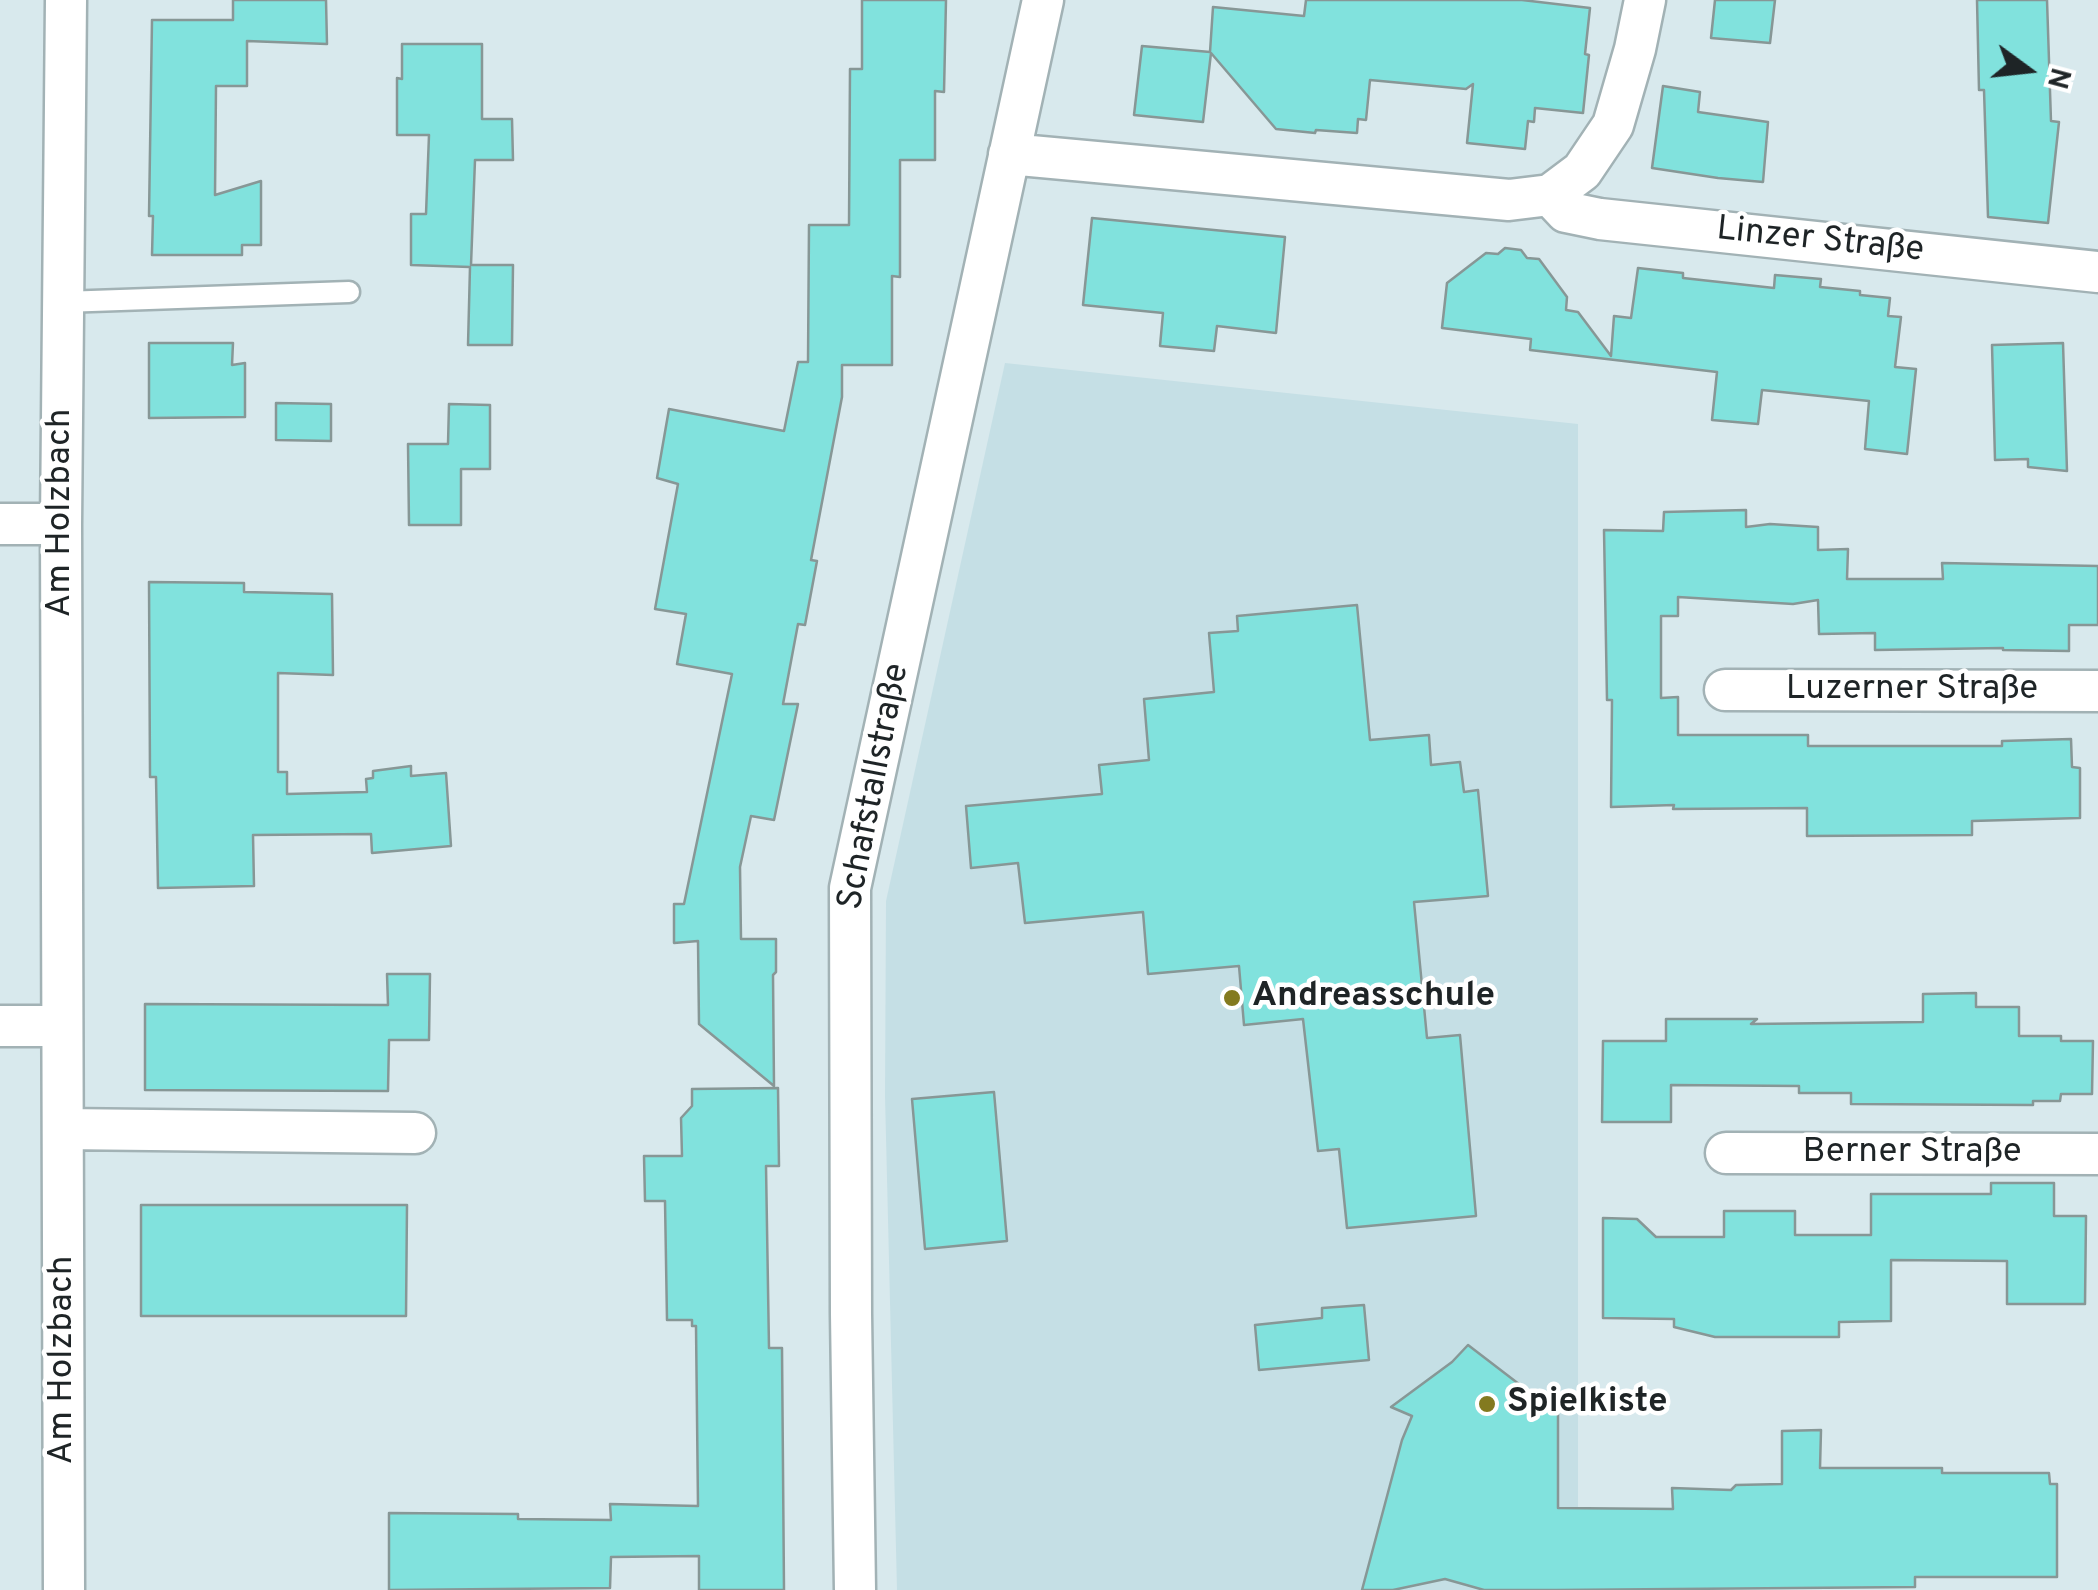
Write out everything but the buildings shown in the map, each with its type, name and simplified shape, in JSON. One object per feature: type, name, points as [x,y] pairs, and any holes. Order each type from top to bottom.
[{"type":"street","name":"Am Holzbach","points":[[64,1590],[62,524],[66,0]]},
{"type":"street","name":"Schafstallstraße","points":[[855,1590],[850,888],[1044,0]]},
{"type":"street","points":[[1009,154],[1509,200],[1550,195],[1582,171],[1613,125],[1644,0]]},
{"type":"street","name":"Linzer Straße","points":[[1550,195],[1566,212],[1600,218],[2098,272]]},
{"type":"street","points":[[0,524],[62,524]]},
{"type":"street","name":"Luzerner Straße","points":[[1725,690],[2098,692]]},
{"type":"street","points":[[0,1026],[62,1026]]},
{"type":"street","points":[[63,1129],[415,1132]]},
{"type":"street","name":"Berner Straße","points":[[1726,1153],[2098,1154]]},
{"type":"lane","points":[[63,302],[348,292]]},
{"type":"shaded area","name":"Andreasschule","points":[[1005,363],[1578,424],[1578,1590],[897,1590],[885,1096],[886,901]]},
{"type":"place","name":"Andreasschule","points":[[1232,998]]},
{"type":"place","name":"Spielkiste","points":[[1487,1404]]}]
